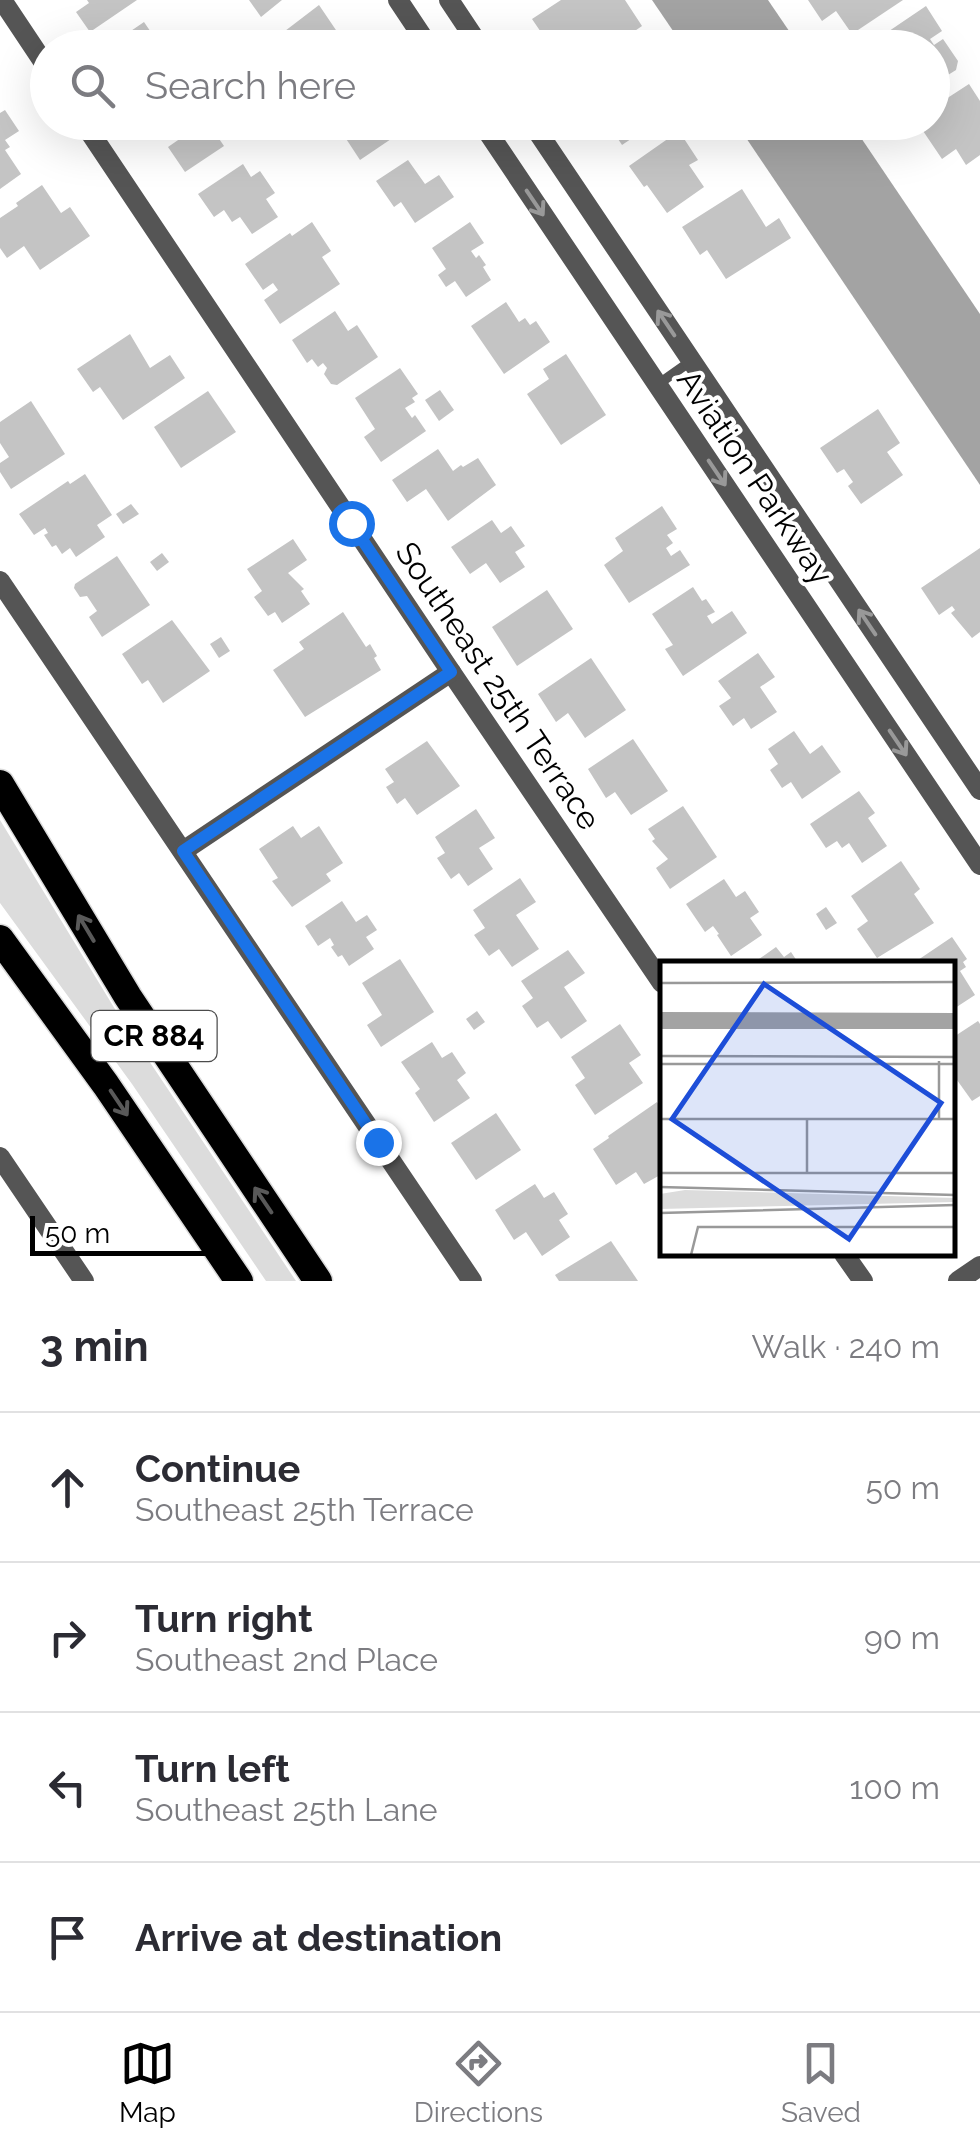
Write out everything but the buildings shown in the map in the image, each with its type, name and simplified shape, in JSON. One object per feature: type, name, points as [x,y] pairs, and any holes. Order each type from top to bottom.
[{"type":"highway","name":"CR 884","points":[[0,784],[128,997],[318,1281]]},
{"type":"highway","name":"CR 884","points":[[0,939],[106,1084],[239,1281]]},
{"type":"street","points":[[2,0],[30,42]]},
{"type":"street","points":[[398,0],[418,30]]},
{"type":"street","points":[[449,0],[469,30]]},
{"type":"street","name":"Southeast 25th Terrace","points":[[95,140],[660,980]]},
{"type":"street","name":"Aviation Parkway","points":[[493,140],[980,865]]},
{"type":"street","name":"Aviation Parkway","points":[[544,140],[980,790]]},
{"type":"street","points":[[0,581],[472,1281]]},
{"type":"street","points":[[183,851],[451,672]]},
{"type":"street","points":[[0,1157],[84,1281]]},
{"type":"street","points":[[845,1256],[863,1281]]},
{"type":"street","points":[[958,1281],[980,1266]]},
{"type":"lane","points":[[657,384],[692,361]]},
{"type":"shaded area","points":[[652,0],[768,0],[788,30],[672,30]]},
{"type":"shaded area","points":[[747,140],[862,140],[980,314],[980,485]]},
{"type":"shaded area","points":[[0,820],[121,1019],[296,1281],[266,1281],[132,1084],[0,903]]},
{"type":"route","points":[[351,523],[451,672],[183,851],[378,1142]]}]
